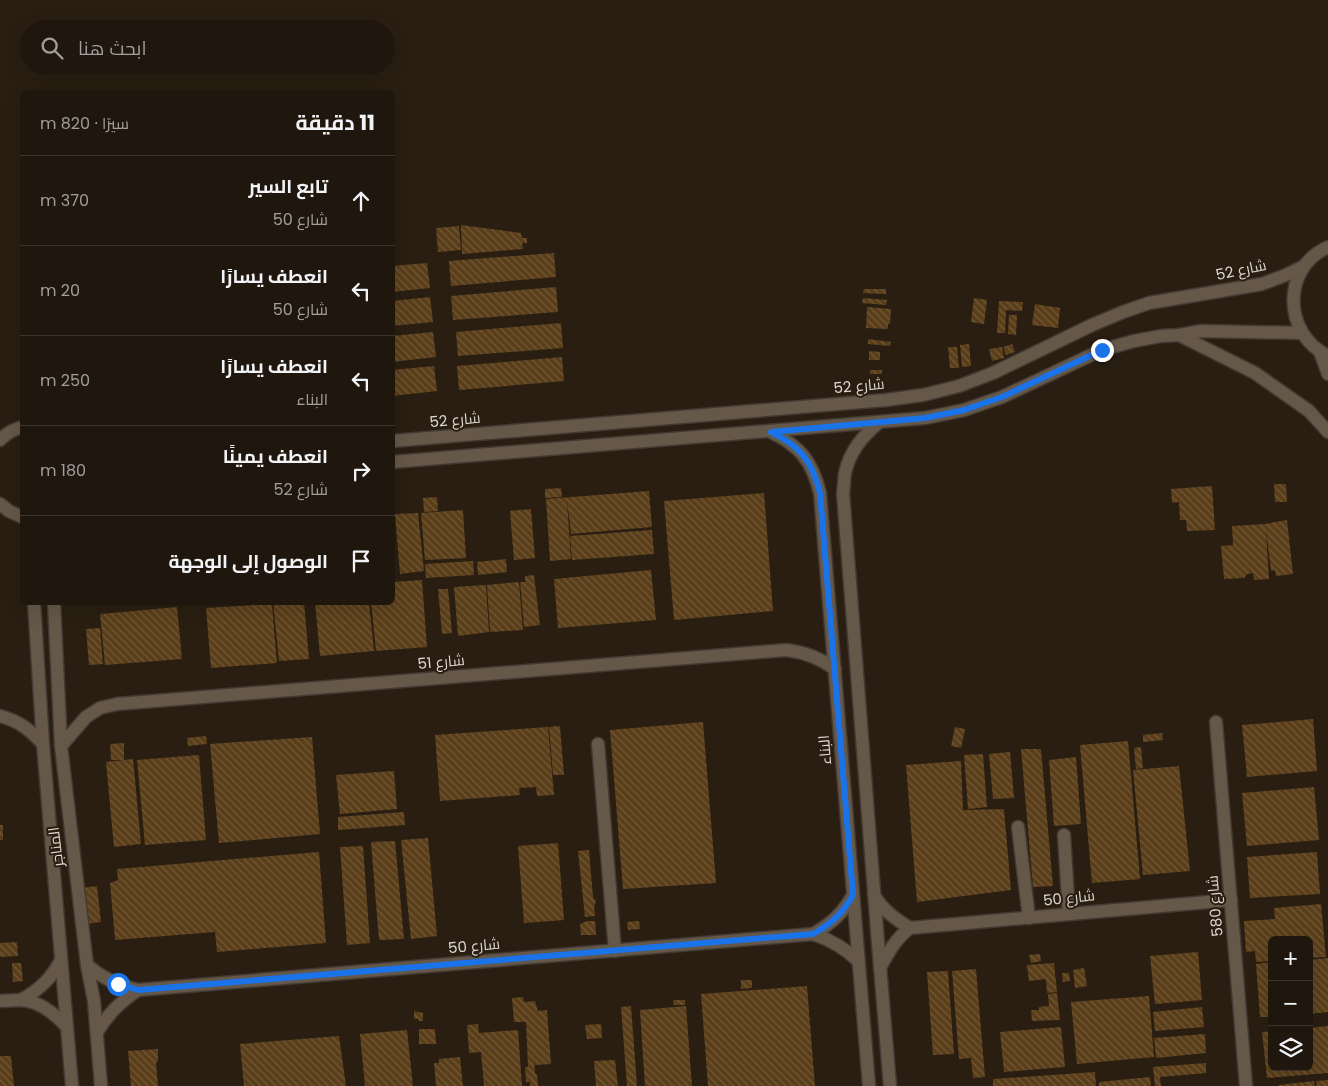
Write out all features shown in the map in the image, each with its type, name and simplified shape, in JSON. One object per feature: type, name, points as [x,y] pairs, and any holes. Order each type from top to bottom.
[{"type":"street","points":[[1328,247],[1304,266],[1294,292],[1293,306],[1296,320],[1302,333],[1310,344],[1324,354],[1328,374]]},
{"type":"street","name":"شارع 52","points":[[395,441],[886,400],[923,395],[959,386],[993,374],[1092,325],[1149,303],[1262,284],[1304,266]]},
{"type":"street","points":[[395,462],[925,418],[964,410],[1002,397],[1102,350],[1134,341],[1202,331],[1302,333]]},
{"type":"street","points":[[1180,335],[1255,372],[1309,411],[1328,432]]},
{"type":"street","points":[[878,423],[863,437],[852,454],[845,473],[843,493],[890,1086]]},
{"type":"street","points":[[0,440],[5,435],[20,427]]},
{"type":"street","name":"البناء","points":[[771,432],[786,439],[809,462],[816,477],[820,493],[868,1086]]},
{"type":"street","points":[[0,504],[20,516]]},
{"type":"street","name":"المناجر","points":[[34,605],[43,744],[72,1086]]},
{"type":"street","name":"المناجر","points":[[54,605],[61,746],[86,965],[94,1001],[101,1086]]},
{"type":"street","name":"شارع 51","points":[[61,746],[86,718],[100,708],[117,704],[786,650],[800,651],[812,655],[835,669]]},
{"type":"street","points":[[0,716],[13,720],[30,730],[43,744]]},
{"type":"street","name":"شارع 580","points":[[1216,722],[1246,1086]]},
{"type":"street","points":[[598,744],[615,951]]},
{"type":"street","points":[[1018,826],[1030,918]]},
{"type":"street","points":[[1064,835],[1069,914]]},
{"type":"street","name":"شارع 50","points":[[813,934],[837,918],[853,895]]},
{"type":"street","points":[[874,895],[886,911],[910,928],[902,934],[880,968]]},
{"type":"street","name":"شارع 50","points":[[910,928],[1231,900]]},
{"type":"street","name":"شارع 50","points":[[86,965],[110,981],[138,990],[813,934],[838,944],[858,961]]},
{"type":"street","points":[[21,1000],[45,984],[62,960]]},
{"type":"street","points":[[97,1032],[106,1017],[118,1004],[138,990]]},
{"type":"street","points":[[0,1002],[21,1000],[34,1003],[46,1009],[67,1027]]},
{"type":"building","points":[[461,225],[521,233],[522,238],[527,238],[527,243],[522,243],[523,249],[462,254]]},
{"type":"building","points":[[459,226],[461,250],[438,252],[436,228]]},
{"type":"building","points":[[554,253],[556,277],[451,286],[449,261]]},
{"type":"building","points":[[427,263],[430,288],[395,292],[395,266]]},
{"type":"building","points":[[556,287],[558,312],[453,320],[451,296]]},
{"type":"building","points":[[864,289],[886,289],[886,294],[863,293]]},
{"type":"building","points":[[430,297],[433,322],[395,326],[395,301]]},
{"type":"building","points":[[863,298],[887,300],[886,305],[862,303]]},
{"type":"building","points":[[974,298],[987,300],[984,324],[971,322]]},
{"type":"building","points":[[999,301],[1023,302],[1022,311],[1006,310],[1005,333],[997,333]]},
{"type":"building","points":[[1035,304],[1060,308],[1058,328],[1032,325]]},
{"type":"building","points":[[867,307],[891,309],[888,329],[866,328]]},
{"type":"building","points":[[1009,315],[1017,315],[1016,335],[1008,334]]},
{"type":"building","points":[[561,323],[563,348],[458,356],[456,332]]},
{"type":"building","points":[[433,332],[436,357],[395,362],[395,336]]},
{"type":"building","points":[[868,339],[891,342],[890,346],[868,344]]},
{"type":"building","points":[[969,344],[971,366],[962,367],[960,345]]},
{"type":"building","points":[[1012,344],[1015,352],[1006,355],[1003,347]]},
{"type":"building","points":[[948,347],[957,347],[959,368],[950,368]]},
{"type":"building","points":[[1002,347],[1004,358],[992,361],[989,349]]},
{"type":"building","points":[[869,351],[880,352],[880,360],[869,360]]},
{"type":"building","points":[[562,357],[564,381],[459,390],[457,366]]},
{"type":"building","points":[[434,366],[437,391],[395,396],[395,370]]},
{"type":"building","points":[[870,370],[882,370],[882,374],[870,374]]},
{"type":"building","points":[[1274,484],[1286,484],[1287,502],[1275,502]]},
{"type":"building","points":[[1212,486],[1215,530],[1187,531],[1186,520],[1180,520],[1179,502],[1172,503],[1171,489]]},
{"type":"building","points":[[561,488],[562,497],[545,498],[545,489]]},
{"type":"building","points":[[649,491],[652,527],[571,534],[567,500],[571,559],[550,561],[546,499]]},
{"type":"building","points":[[764,493],[773,611],[674,620],[664,501]]},
{"type":"building","points":[[437,497],[438,511],[424,512],[423,498]]},
{"type":"building","points":[[531,509],[535,558],[514,560],[510,511]]},
{"type":"building","points":[[463,510],[466,558],[425,560],[421,513]]},
{"type":"building","points":[[418,513],[424,571],[400,574],[395,514]]},
{"type":"building","points":[[1287,520],[1293,574],[1276,576],[1275,570],[1271,571],[1266,530],[1269,579],[1254,580],[1253,573],[1247,574],[1244,578],[1224,579],[1221,546],[1233,545],[1232,526],[1265,524]]},
{"type":"building","points":[[652,530],[654,554],[572,560],[570,536]]},
{"type":"building","points":[[506,559],[507,572],[478,575],[477,562]]},
{"type":"building","points":[[473,561],[474,575],[426,578],[425,564]]},
{"type":"building","points":[[651,570],[656,620],[558,628],[554,579]]},
{"type":"building","points":[[534,575],[540,625],[524,627],[520,582],[525,582],[525,576]]},
{"type":"building","points":[[422,580],[427,647],[376,651],[371,605],[395,605],[395,582]]},
{"type":"building","points":[[519,582],[523,630],[490,632],[487,585]]},
{"type":"building","points":[[486,585],[489,632],[458,636],[454,587]]},
{"type":"building","points":[[438,589],[448,589],[452,633],[442,634]]},
{"type":"building","points":[[272,605],[277,663],[211,668],[206,608]]},
{"type":"building","points":[[273,605],[304,605],[309,659],[279,661]]},
{"type":"building","points":[[315,605],[369,605],[374,651],[320,656]]},
{"type":"building","points":[[177,607],[182,659],[105,665],[100,614]]},
{"type":"building","points":[[100,628],[103,664],[89,665],[86,629]]},
{"type":"building","points":[[1313,719],[1317,771],[1247,777],[1242,725]]},
{"type":"building","points":[[703,722],[716,883],[623,889],[610,730]]},
{"type":"building","points":[[560,726],[564,775],[553,775],[549,727]]},
{"type":"building","points":[[548,727],[554,795],[537,796],[536,787],[519,788],[520,795],[440,801],[435,735]]},
{"type":"building","points":[[955,727],[965,729],[961,748],[951,746]]},
{"type":"building","points":[[1162,733],[1163,740],[1143,742],[1143,735]]},
{"type":"building","points":[[206,736],[207,744],[188,746],[187,738]]},
{"type":"building","points":[[312,737],[320,834],[219,843],[210,744]]},
{"type":"building","points":[[1128,741],[1140,879],[1092,883],[1080,745]]},
{"type":"building","points":[[124,743],[124,760],[111,760],[110,744]]},
{"type":"building","points":[[1141,747],[1143,768],[1136,769],[1134,748]]},
{"type":"building","points":[[1021,749],[1041,749],[1053,886],[1033,887]]},
{"type":"building","points":[[1010,752],[1014,798],[993,799],[989,754]]},
{"type":"building","points":[[983,754],[987,807],[968,809],[964,755]]},
{"type":"building","points":[[199,755],[206,840],[145,845],[137,760]]},
{"type":"building","points":[[1076,757],[1081,824],[1054,826],[1049,760]]},
{"type":"building","points":[[133,759],[141,844],[114,847],[106,762]]},
{"type":"building","points":[[961,761],[963,810],[1004,809],[1011,890],[917,902],[906,765]]},
{"type":"building","points":[[1179,766],[1190,871],[1143,875],[1133,770]]},
{"type":"building","points":[[394,771],[397,809],[340,814],[336,775]]},
{"type":"building","points":[[1314,787],[1319,840],[1247,846],[1242,793]]},
{"type":"building","points":[[404,812],[405,825],[338,830],[338,817]]},
{"type":"building","points":[[0,825],[3,825],[3,840],[0,840]]},
{"type":"building","points":[[428,838],[437,936],[411,939],[401,840]]},
{"type":"building","points":[[395,841],[404,939],[379,940],[371,842]]},
{"type":"building","points":[[558,843],[564,920],[524,923],[518,846]]},
{"type":"building","points":[[363,846],[370,943],[347,945],[340,847]]},
{"type":"building","points":[[589,850],[593,897],[596,902],[594,906],[595,916],[585,917],[578,851]]},
{"type":"building","points":[[319,852],[326,943],[217,952],[215,932],[115,940],[110,883],[118,880],[117,869]]},
{"type":"building","points":[[1317,852],[1320,894],[1250,898],[1247,857]]},
{"type":"building","points":[[97,886],[101,922],[85,924],[80,888]]},
{"type":"building","points":[[1321,904],[1326,957],[1313,958],[1313,936],[1268,936],[1268,961],[1256,962],[1255,951],[1246,952],[1244,921],[1275,919],[1274,908]]},
{"type":"building","points":[[587,921],[595,921],[596,935],[581,935],[580,924]]},
{"type":"building","points":[[639,921],[640,929],[628,930],[627,922]]},
{"type":"building","points":[[17,942],[18,956],[0,957],[0,943]]},
{"type":"building","points":[[1198,952],[1202,1000],[1155,1004],[1150,956]]},
{"type":"building","points":[[1040,954],[1041,961],[1031,963],[1029,955]]},
{"type":"building","points":[[1328,958],[1328,1012],[1313,1014],[1313,960]]},
{"type":"building","points":[[1268,962],[1268,1017],[1260,1017],[1256,964]]},
{"type":"building","points":[[12,963],[21,963],[23,981],[13,982]]},
{"type":"building","points":[[1054,963],[1057,992],[1047,993],[1046,979],[1029,981],[1027,965]]},
{"type":"building","points":[[1084,968],[1087,986],[1075,988],[1073,970]]},
{"type":"building","points":[[976,969],[985,1077],[973,1078],[971,1058],[959,1059],[952,971]]},
{"type":"building","points":[[948,971],[954,1054],[933,1055],[927,972]]},
{"type":"building","points":[[1062,973],[1069,973],[1070,981],[1063,982]]},
{"type":"building","points":[[741,980],[752,980],[752,988],[741,989]]},
{"type":"building","points":[[807,986],[815,1086],[708,1086],[701,994]]},
{"type":"building","points":[[1057,993],[1060,1020],[1032,1021],[1031,1010],[1039,1010],[1039,1007],[1049,1006],[1048,994]]},
{"type":"building","points":[[1149,996],[1154,1057],[1077,1064],[1071,1002]]},
{"type":"building","points":[[523,997],[524,1002],[535,1001],[538,1011],[547,1010],[551,1064],[535,1065],[534,1059],[538,1086],[530,1086],[530,1082],[526,1082],[525,1067],[528,1067],[526,1022],[514,1022],[512,998]]},
{"type":"building","points":[[673,1000],[685,1000],[685,1005],[674,1005]]},
{"type":"building","points":[[631,1006],[637,1086],[627,1086],[621,1007]]},
{"type":"building","points":[[686,1006],[692,1086],[645,1086],[640,1010]]},
{"type":"building","points":[[1202,1007],[1204,1027],[1155,1031],[1153,1012]]},
{"type":"building","points":[[414,1011],[423,1013],[423,1021],[414,1019]]},
{"type":"building","points":[[478,1024],[479,1033],[518,1030],[522,1086],[484,1086],[481,1052],[469,1053],[467,1025]]},
{"type":"building","points":[[601,1024],[602,1038],[587,1039],[585,1025]]},
{"type":"building","points":[[1328,1026],[1328,1073],[1267,1078],[1262,1032],[1268,1031],[1268,1071],[1313,1071],[1313,1028]]},
{"type":"building","points":[[1061,1027],[1065,1067],[1004,1072],[1000,1032]]},
{"type":"building","points":[[419,1029],[435,1029],[436,1044],[419,1044]]},
{"type":"building","points":[[407,1030],[413,1086],[365,1086],[360,1034]]},
{"type":"building","points":[[1205,1034],[1206,1053],[1156,1058],[1154,1038]]},
{"type":"building","points":[[339,1036],[346,1086],[244,1086],[240,1044]]},
{"type":"building","points":[[158,1049],[158,1061],[156,1063],[158,1086],[131,1086],[128,1051]]},
{"type":"building","points":[[0,1056],[11,1056],[14,1086],[0,1086]]},
{"type":"building","points":[[460,1057],[463,1086],[436,1086],[434,1063],[439,1063],[439,1059]]},
{"type":"building","points":[[615,1060],[618,1086],[596,1086],[594,1061]]},
{"type":"building","points":[[1206,1063],[1206,1073],[1160,1077],[1161,1086],[1155,1086],[1153,1067]]},
{"type":"building","points":[[1095,1072],[1096,1086],[993,1086],[993,1079]]},
{"type":"building","points":[[1150,1077],[1151,1086],[1099,1086],[1099,1082]]},
{"type":"building","points":[[1328,1080],[1328,1086],[1317,1086],[1316,1081]]},
{"type":"building","points":[[1314,1081],[1315,1086],[1279,1086],[1279,1085]]},
{"type":"route","points":[[118,984],[138,990],[813,934],[826,927],[837,918],[853,895],[820,493],[816,477],[809,462],[786,439],[771,432],[925,418],[964,410],[1002,397],[1102,350]]}]
